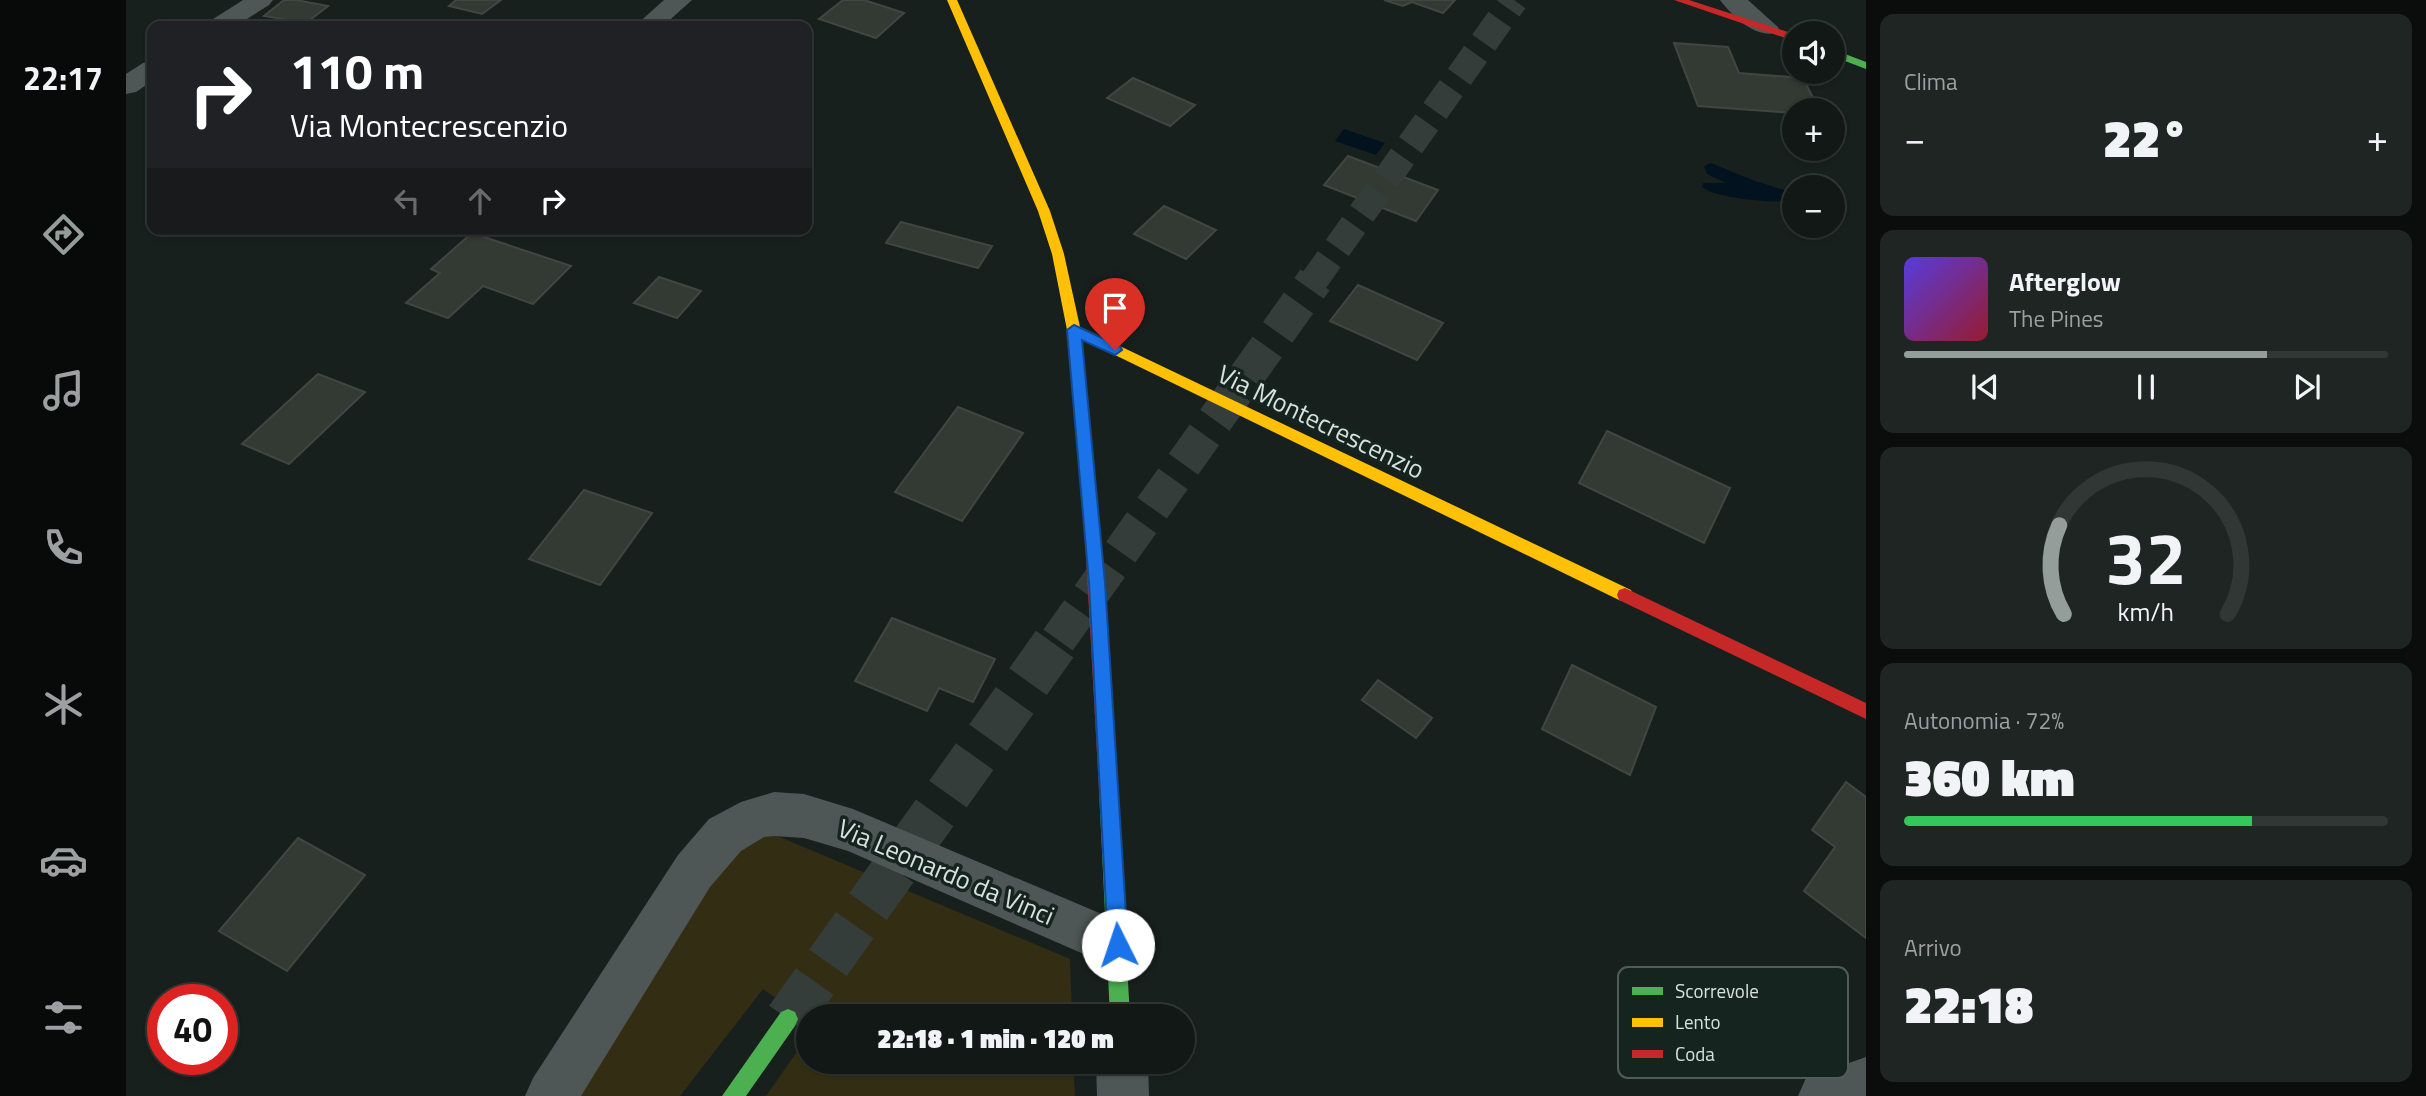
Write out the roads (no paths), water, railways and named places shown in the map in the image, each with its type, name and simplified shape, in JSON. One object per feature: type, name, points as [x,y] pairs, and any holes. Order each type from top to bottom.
[{"type":"street","points":[[227,21],[260,0]]},
{"type":"street","points":[[654,21],[679,0]]},
{"type":"street","points":[[952,0],[1044,211],[1058,254],[1074,330],[1097,583],[1120,1004]]},
{"type":"street","points":[[1679,0],[1782,34]]},
{"type":"street","points":[[1733,0],[1766,28]]},
{"type":"street","points":[[1845,57],[1866,66]]},
{"type":"street","points":[[126,86],[147,72]]},
{"type":"street","name":"Via Montecrescenzio","points":[[1074,330],[1866,711]]},
{"type":"street","name":"Via Leonardo da Vinci","points":[[551,1096],[694,871],[725,835],[757,817],[774,814],[804,816],[853,831],[1118,945]]},
{"type":"street","points":[[733,1096],[788,1019]]},
{"type":"street","points":[[1122,1074],[1123,1096]]},
{"type":"street","points":[[1824,1096],[1866,1083]]},
{"type":"water","points":[[1344,129],[1385,143],[1376,155],[1335,141]]},
{"type":"water","points":[[1711,163],[1782,189],[1782,201],[1746,199],[1709,191],[1702,187],[1703,183],[1726,183],[1707,174],[1704,166]]},
{"type":"tunnel","points":[[1313,282],[1514,0]]},
{"type":"tunnel","points":[[1058,640],[1315,280]]},
{"type":"tunnel","points":[[788,1019],[1059,638]]}]
